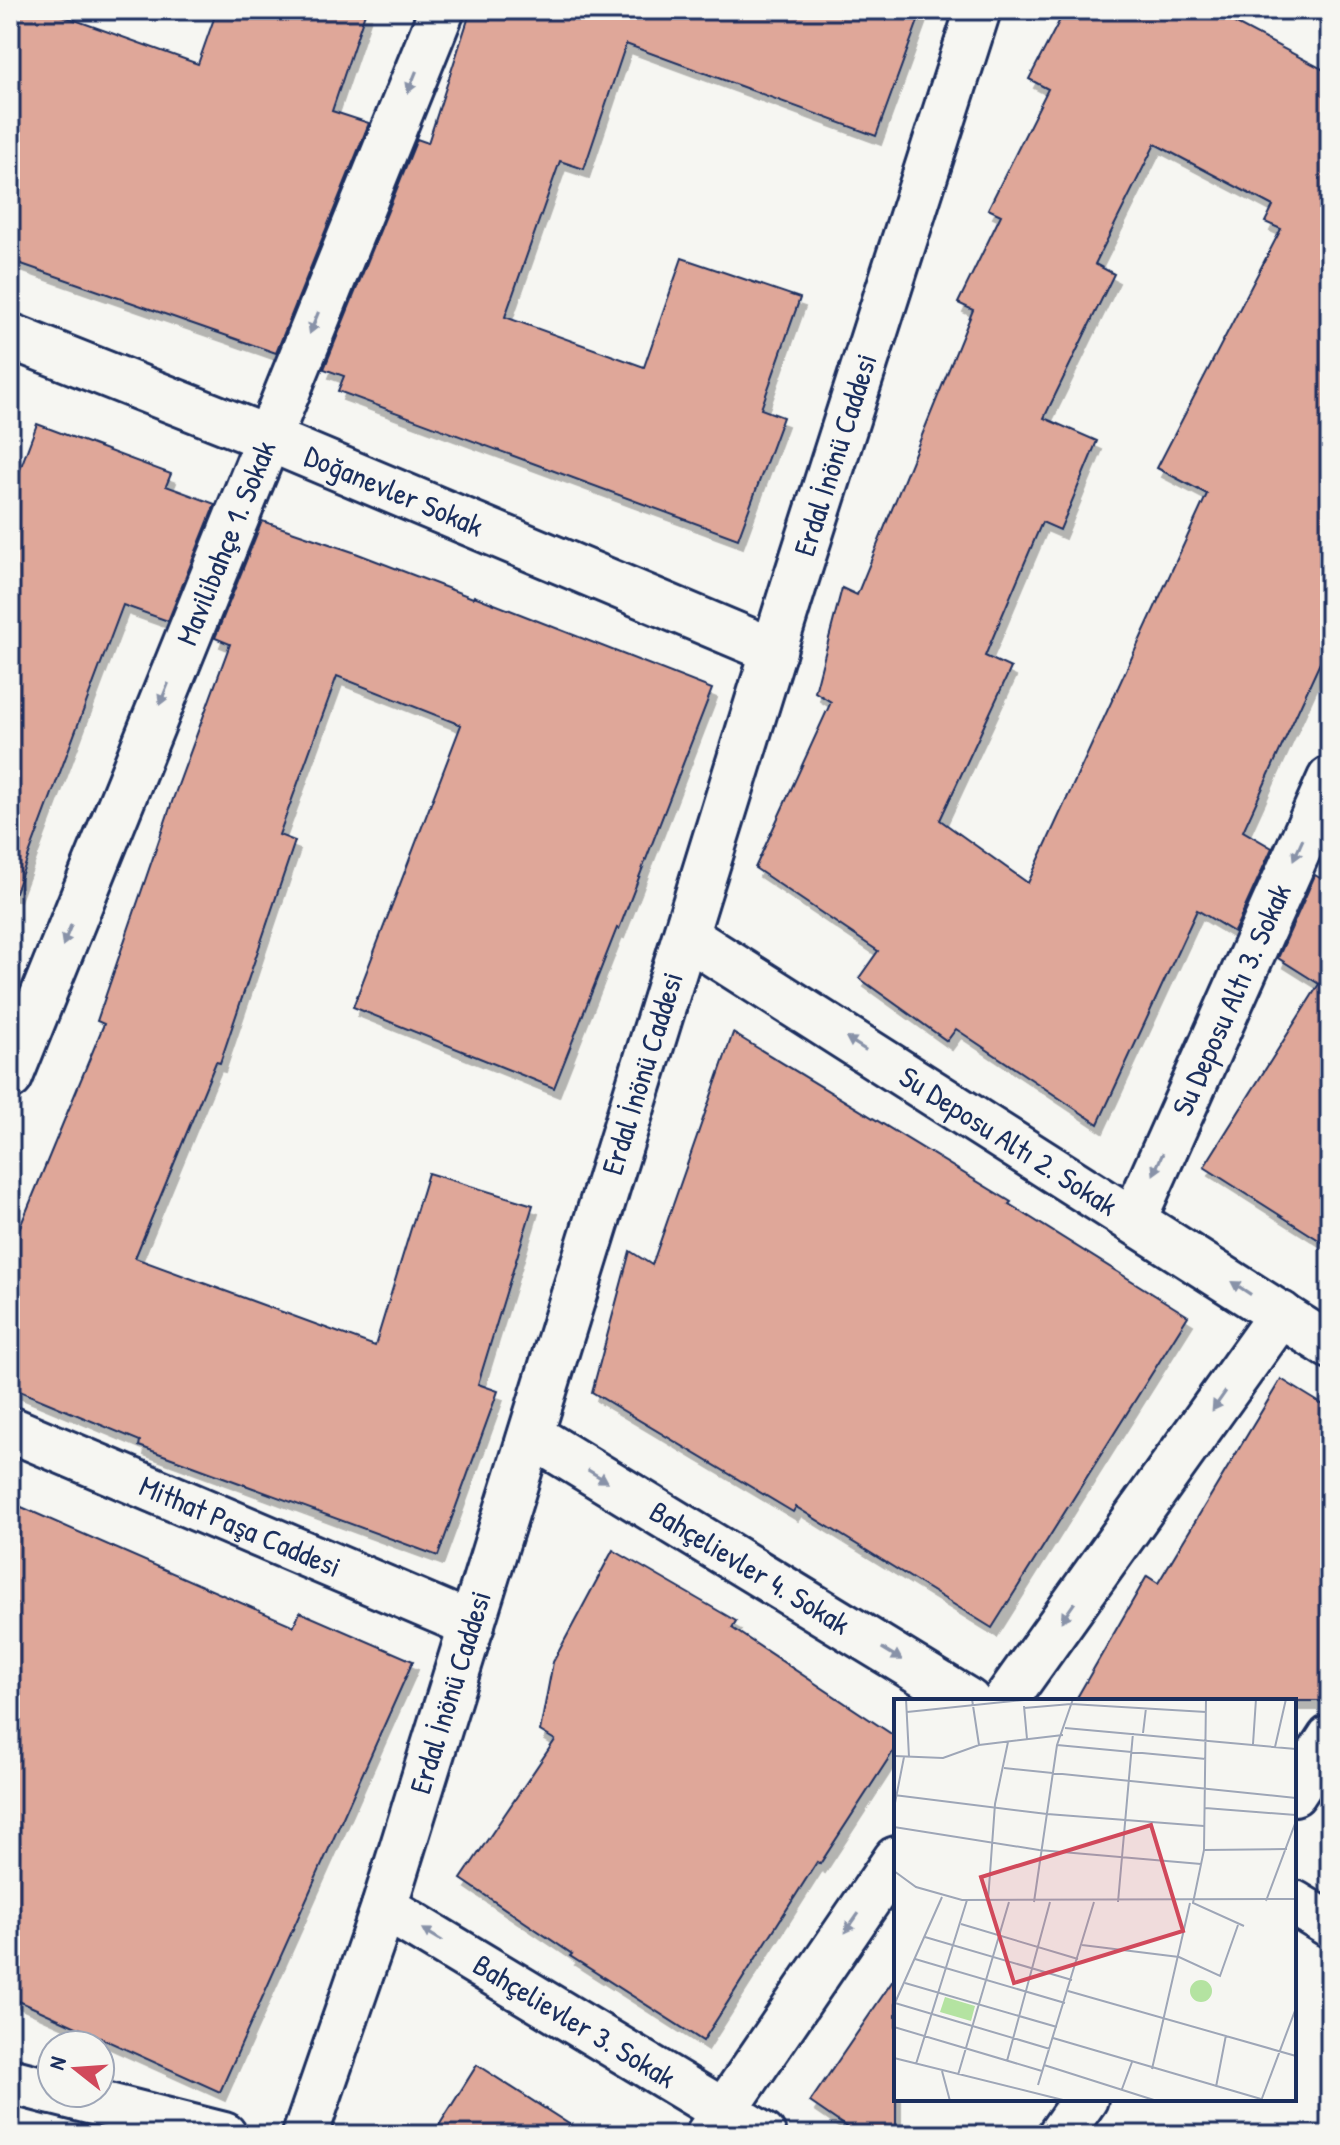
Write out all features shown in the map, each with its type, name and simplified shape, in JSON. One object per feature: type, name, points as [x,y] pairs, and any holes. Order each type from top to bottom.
[{"type":"street","name":"Mavilibahçe 1. Sokak","points":[[10,1077],[442,10]]},
{"type":"street","name":"Erdal İnönü Caddesi","points":[[305,2135],[384,1907],[774,651],[978,10]]},
{"type":"street","name":"Doğanevler Sokak","points":[[10,336],[267,438],[774,651]]},
{"type":"street","name":"Su Deposu Altı 3. Sokak","points":[[1134,1219],[1330,779]]},
{"type":"street","name":"Su Deposu Altı 2. Sokak","points":[[686,936],[1330,1346]]},
{"type":"street","points":[[1006,1699],[1281,1314]]},
{"type":"street","name":"Mithat Paşa Caddesi","points":[[10,1429],[472,1625]]},
{"type":"street","name":"Bahçelievler 4. Sokak","points":[[531,1435],[965,1699]]},
{"type":"street","points":[[1296,1790],[1330,1738]]},
{"type":"street","points":[[716,2123],[894,1862]]},
{"type":"street","points":[[1296,1904],[1330,1925]]},
{"type":"street","name":"Bahçelievler 3. Sokak","points":[[384,1907],[716,2123],[763,2135]]},
{"type":"street","points":[[10,2081],[36,2088]]},
{"type":"street","points":[[1060,2135],[1084,2101]]},
{"type":"street","points":[[116,2108],[224,2135]]},
{"type":"building","points":[[10,10],[47,10],[198,64],[217,10],[366,10],[332,111],[369,123],[276,353],[10,260]]},
{"type":"building","points":[[471,10],[922,10],[876,136],[626,44],[584,169],[560,161],[505,317],[644,367],[682,258],[800,298],[761,409],[783,417],[738,539],[338,391],[344,376],[324,369],[417,139],[428,143]]},
{"type":"building","points":[[1065,10],[1210,10],[1330,73],[1330,641],[1243,831],[1272,848],[1234,932],[1197,910],[1098,1124],[956,1029],[947,1041],[859,978],[878,951],[755,868],[831,702],[815,692],[842,588],[857,595],[973,310],[958,303],[1001,215],[988,209],[1048,89],[1029,79]],"holes":[[[1155,144],[1273,206],[1265,222],[1281,229],[1157,468],[1207,494],[1028,883],[940,820],[1011,668],[985,656],[1042,522],[1060,530],[1097,441],[1044,418],[1114,274],[1095,264]]]},
{"type":"building","points":[[37,424],[171,474],[166,486],[215,504],[168,621],[123,605],[15,892],[10,892],[10,496]]},
{"type":"building","points":[[262,521],[474,596],[712,689],[554,1088],[353,1007],[461,725],[337,676],[279,835],[295,841],[220,1063],[216,1062],[135,1258],[375,1346],[428,1173],[533,1205],[478,1384],[498,1391],[438,1556],[139,1446],[140,1441],[10,1387],[10,1251],[104,1024],[97,1021],[230,644],[215,638]]},
{"type":"building","points":[[1315,875],[1330,884],[1330,1247],[1204,1167],[1319,984],[1278,958]]},
{"type":"building","points":[[733,1033],[1011,1202],[1009,1204],[1188,1316],[992,1628],[796,1507],[793,1512],[592,1392],[630,1251],[652,1265]]},
{"type":"building","points":[[1281,1379],[1330,1409],[1330,1701],[1076,1699],[1147,1576],[1158,1583]]},
{"type":"building","points":[[10,1502],[294,1626],[300,1612],[413,1661],[220,2092],[116,2045],[116,2029],[81,2029],[10,1997]]},
{"type":"building","points":[[613,1550],[736,1621],[732,1628],[894,1736],[894,1750],[820,1864],[817,1862],[703,2041],[570,1956],[572,1954],[461,1879],[555,1740],[540,1731],[553,1662]]},
{"type":"building","points":[[894,1979],[896,2135],[858,2135],[810,2102]]},
{"type":"building","points":[[477,2065],[586,2135],[433,2135]]}]
